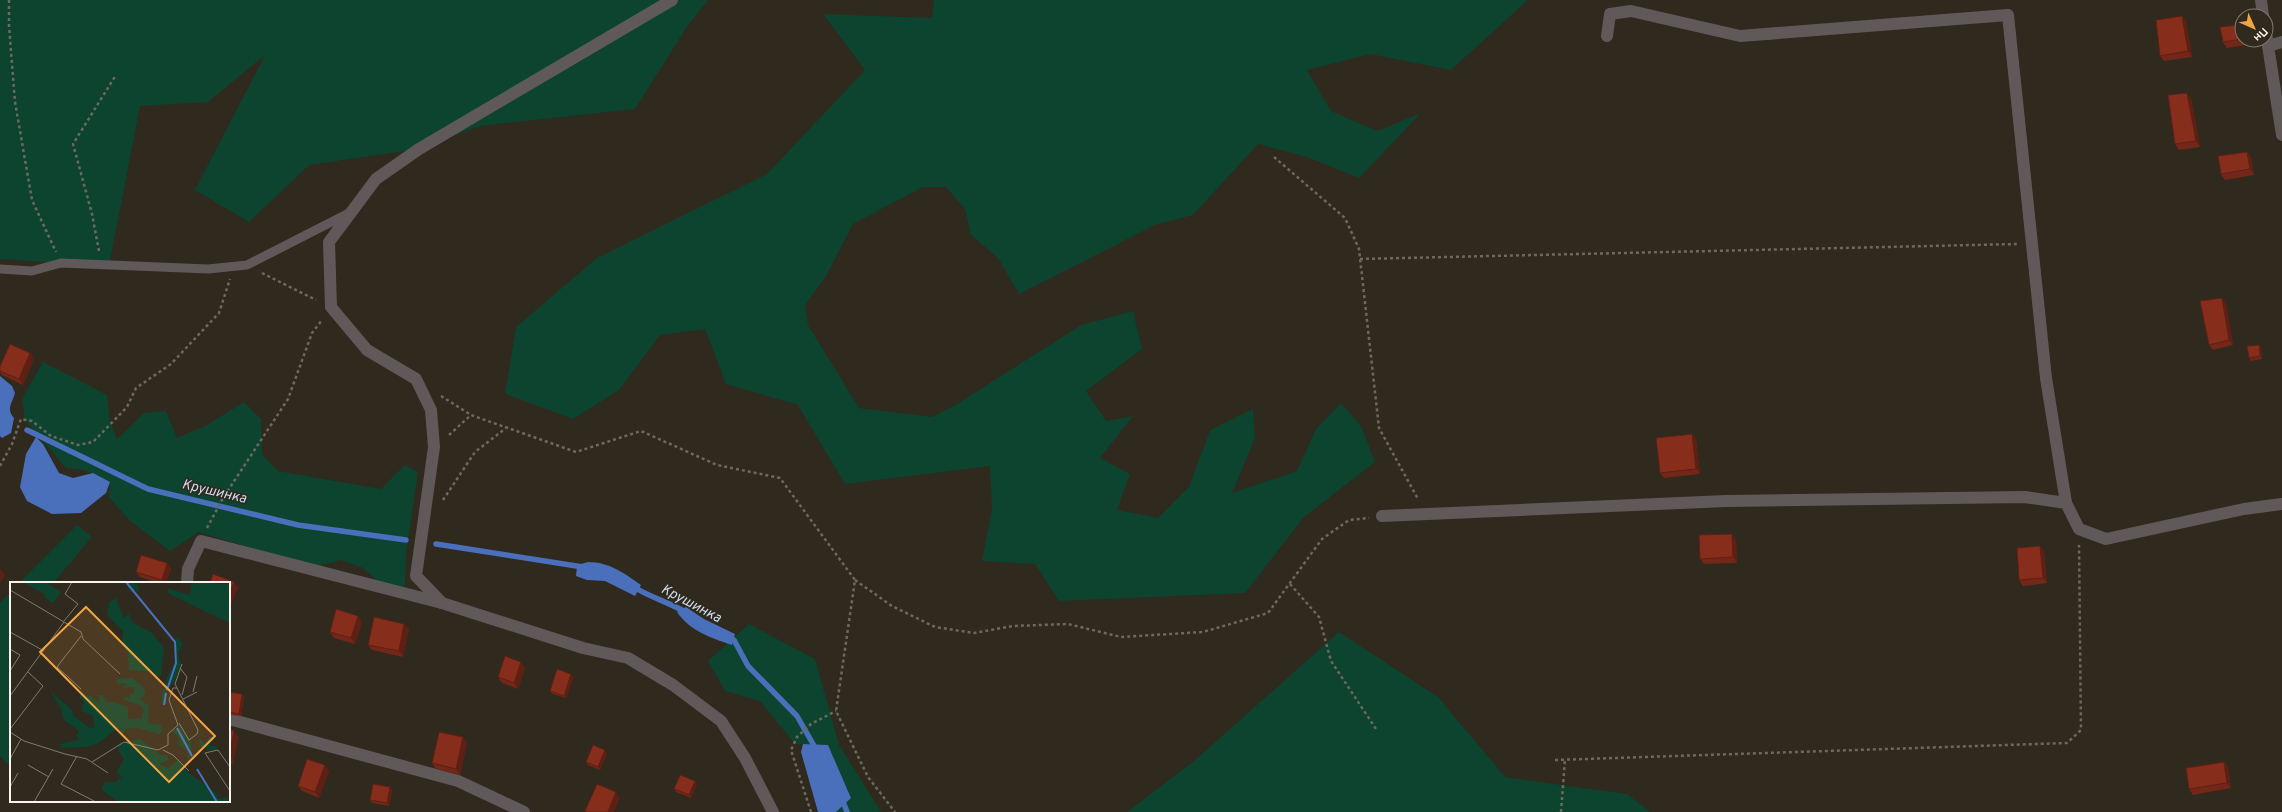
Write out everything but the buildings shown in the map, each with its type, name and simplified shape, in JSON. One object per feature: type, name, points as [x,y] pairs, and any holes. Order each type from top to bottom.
[{"type":"street","points":[[442,603],[416,576],[434,448],[431,410],[416,379],[367,350],[331,307],[329,242],[376,179],[419,149],[672,0]]},
{"type":"street","points":[[1607,36],[1610,14],[1631,11],[1740,36],[2008,14],[2046,378],[2066,502],[2079,529],[2106,539],[2244,509],[2282,504]]},
{"type":"street","points":[[2268,48],[2282,135]]},
{"type":"street","points":[[1382,516],[1726,501],[2025,497],[2066,502]]},
{"type":"street","points":[[186,582],[188,569],[201,541],[442,603],[583,648],[628,658],[673,685],[721,721],[745,758],[773,812]]},
{"type":"street","points":[[230,719],[458,781],[524,812]]},
{"type":"lane","points":[[0,269],[32,271],[61,263],[208,269],[247,265],[352,212]]},
{"type":"path","points":[[9,0],[9,26],[15,102],[32,200],[61,263]]},
{"type":"path","points":[[101,265],[92,214],[73,144],[116,75]]},
{"type":"path","points":[[1274,157],[1345,218],[1359,249],[1379,428],[1412,486],[1424,514]]},
{"type":"path","points":[[1360,259],[2032,243]]},
{"type":"path","points":[[216,512],[223,498],[288,399],[312,333],[331,307],[247,265]]},
{"type":"path","points":[[0,466],[12,444],[21,419],[32,421],[51,436],[78,445],[93,442],[127,407],[136,388],[171,364],[219,313],[234,266]]},
{"type":"path","points":[[434,448],[471,415],[576,452],[641,431],[716,466],[780,478],[855,580],[892,606],[935,627],[974,633],[1013,626],[1068,624],[1121,637],[1203,632],[1268,613],[1322,539],[1348,520],[1382,516]]},
{"type":"path","points":[[440,505],[474,452],[506,428]]},
{"type":"path","points":[[1555,760],[2067,743],[2081,730],[2079,529]]},
{"type":"path","points":[[855,580],[836,711],[868,777],[895,812]]},
{"type":"path","points":[[1290,584],[1319,617],[1331,660],[1376,729]]},
{"type":"path","points":[[811,812],[791,750],[797,737],[811,724],[836,711]]},
{"type":"path","points":[[1561,812],[1565,759]]},
{"type":"green space","points":[[0,0],[708,0],[688,25],[635,109],[479,126],[419,149],[309,165],[249,222],[195,190],[265,55],[208,102],[140,106],[109,266],[0,259]]},
{"type":"green space","points":[[934,0],[1528,0],[1451,70],[1370,54],[1307,70],[1331,111],[1377,131],[1421,113],[1359,178],[1307,157],[1258,144],[1193,215],[1155,225],[1019,294],[998,258],[971,235],[965,209],[946,187],[923,187],[853,224],[826,276],[805,305],[808,325],[859,408],[932,417],[957,404],[1081,325],[1133,311],[1142,349],[1086,391],[1106,421],[1133,416],[1100,458],[1130,474],[1117,510],[1158,518],[1189,487],[1210,430],[1253,409],[1255,438],[1232,493],[1297,471],[1316,429],[1341,403],[1361,426],[1375,462],[1304,517],[1245,593],[1059,601],[1035,564],[982,561],[992,509],[990,466],[845,484],[798,405],[726,384],[705,329],[660,335],[619,390],[573,419],[505,394],[516,327],[597,258],[767,174],[865,70],[823,14],[932,18]]},
{"type":"green space","points":[[43,362],[107,395],[110,422],[117,439],[144,413],[166,411],[177,438],[205,426],[244,402],[261,419],[262,454],[278,471],[381,489],[405,465],[418,472],[406,554],[405,585],[391,593],[363,568],[341,560],[313,567],[199,532],[170,551],[130,521],[109,497],[110,482],[84,470],[66,468],[25,420],[22,399]]},
{"type":"green space","points":[[77,525],[92,537],[54,582],[20,582]]},
{"type":"green space","points":[[10,593],[10,766],[0,756],[0,603]]},
{"type":"green space","points":[[749,624],[815,659],[839,745],[881,812],[836,812],[851,798],[828,745],[795,744],[760,701],[725,691],[708,661]]},
{"type":"green space","points":[[1339,632],[1438,697],[1505,777],[1627,794],[1650,812],[1127,812],[1194,761]]},
{"type":"water","points":[[0,376],[12,386],[15,393],[10,409],[14,418],[11,433],[2,438],[0,436]]},
{"type":"water","points":[[36,437],[43,444],[59,473],[73,478],[93,473],[110,482],[106,493],[81,513],[52,514],[27,501],[20,487],[26,454]]},
{"type":"water","points":[[588,562],[596,562],[610,566],[641,585],[635,596],[605,581],[587,580],[576,576],[577,565]]},
{"type":"water","points":[[686,607],[704,619],[735,634],[732,645],[702,633],[688,624],[677,612]]},
{"type":"water","points":[[803,744],[828,745],[851,798],[836,812],[818,812],[801,752]]},
{"type":"waterway","name":"Крушинка","points":[[27,430],[148,489],[298,525],[406,540]]},
{"type":"waterway","name":"Крушинка","points":[[436,544],[583,567]]},
{"type":"waterway","name":"Крушинка","points":[[632,586],[687,613]]},
{"type":"waterway","name":"Крушинка","points":[[729,637],[734,640],[748,666],[797,716],[817,751]]},
{"type":"waterway","name":"Крушинка","points":[[842,799],[847,812]]}]
